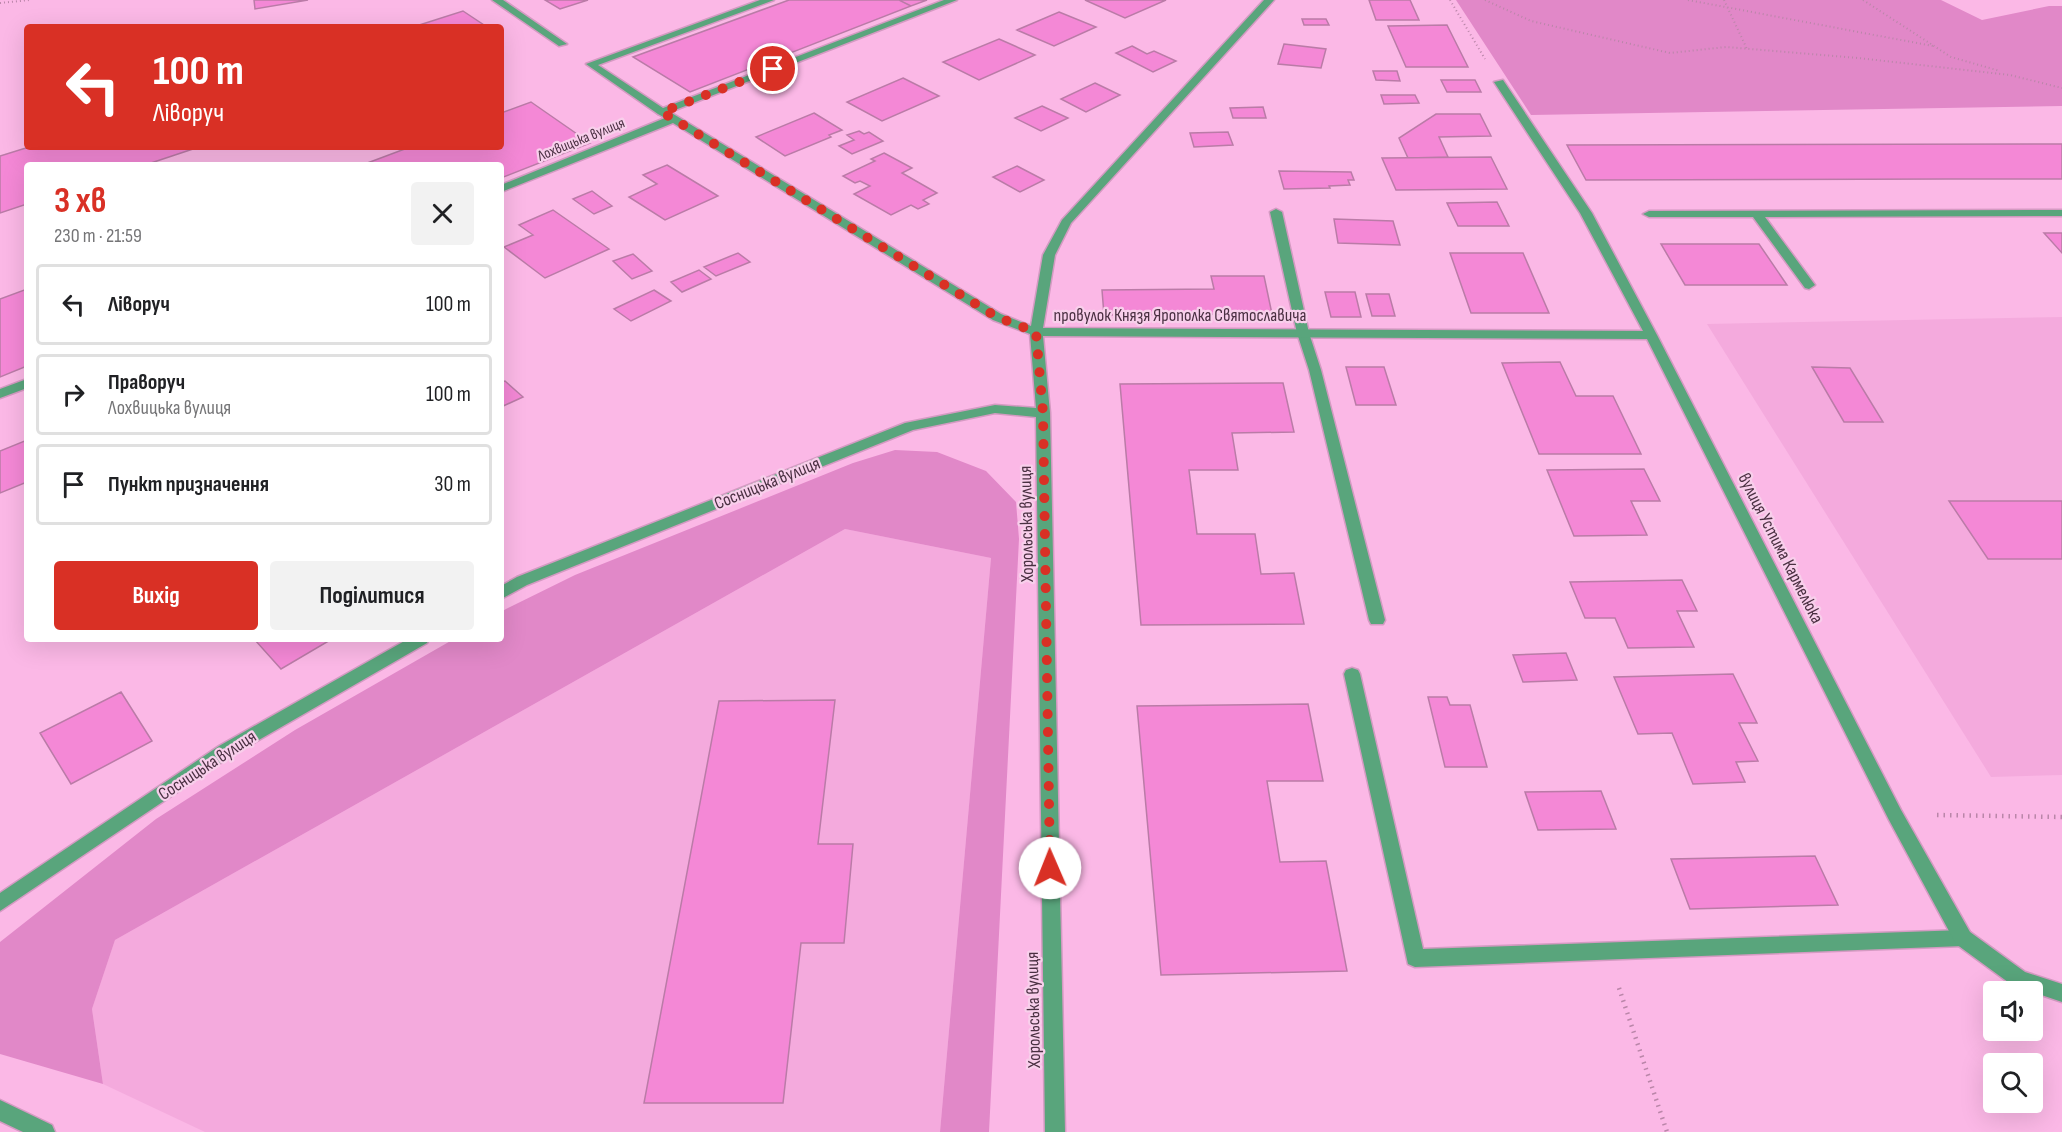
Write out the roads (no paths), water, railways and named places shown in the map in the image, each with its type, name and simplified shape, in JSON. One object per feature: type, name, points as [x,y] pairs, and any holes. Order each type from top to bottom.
[{"type":"street","points":[[497,0],[562,44]]},
{"type":"street","name":"провулок Князя Ярополка Святославича","points":[[769,0],[591,64],[668,116],[997,317],[1036,332],[1651,335]]},
{"type":"street","name":"Лохвицька вулиця","points":[[504,188],[668,116],[952,0]]},
{"type":"street","name":"Хорольська вулиця","points":[[1054,1132],[1043,413],[1036,332],[1049,255],[1066,222],[1269,0]]},
{"type":"street","name":"вулиця Устима Кармелюка","points":[[1499,82],[1586,213],[1651,335],[1895,815],[1962,938],[2019,979],[2062,993]]},
{"type":"street","points":[[1276,212],[1300,308],[1303,333],[1377,620]]},
{"type":"street","points":[[1756,213],[1809,285]]},
{"type":"street","points":[[1649,214],[2062,213]]},
{"type":"street","points":[[0,394],[24,384]]},
{"type":"street","name":"Сосницька вулиця","points":[[504,591],[522,581],[910,426],[995,409],[1043,413]]},
{"type":"street","name":"Сосницька вулиця","points":[[0,903],[225,751],[416,642]]},
{"type":"street","points":[[1352,674],[1415,958],[1962,938]]},
{"type":"street","points":[[0,1110],[45,1132]]}]
